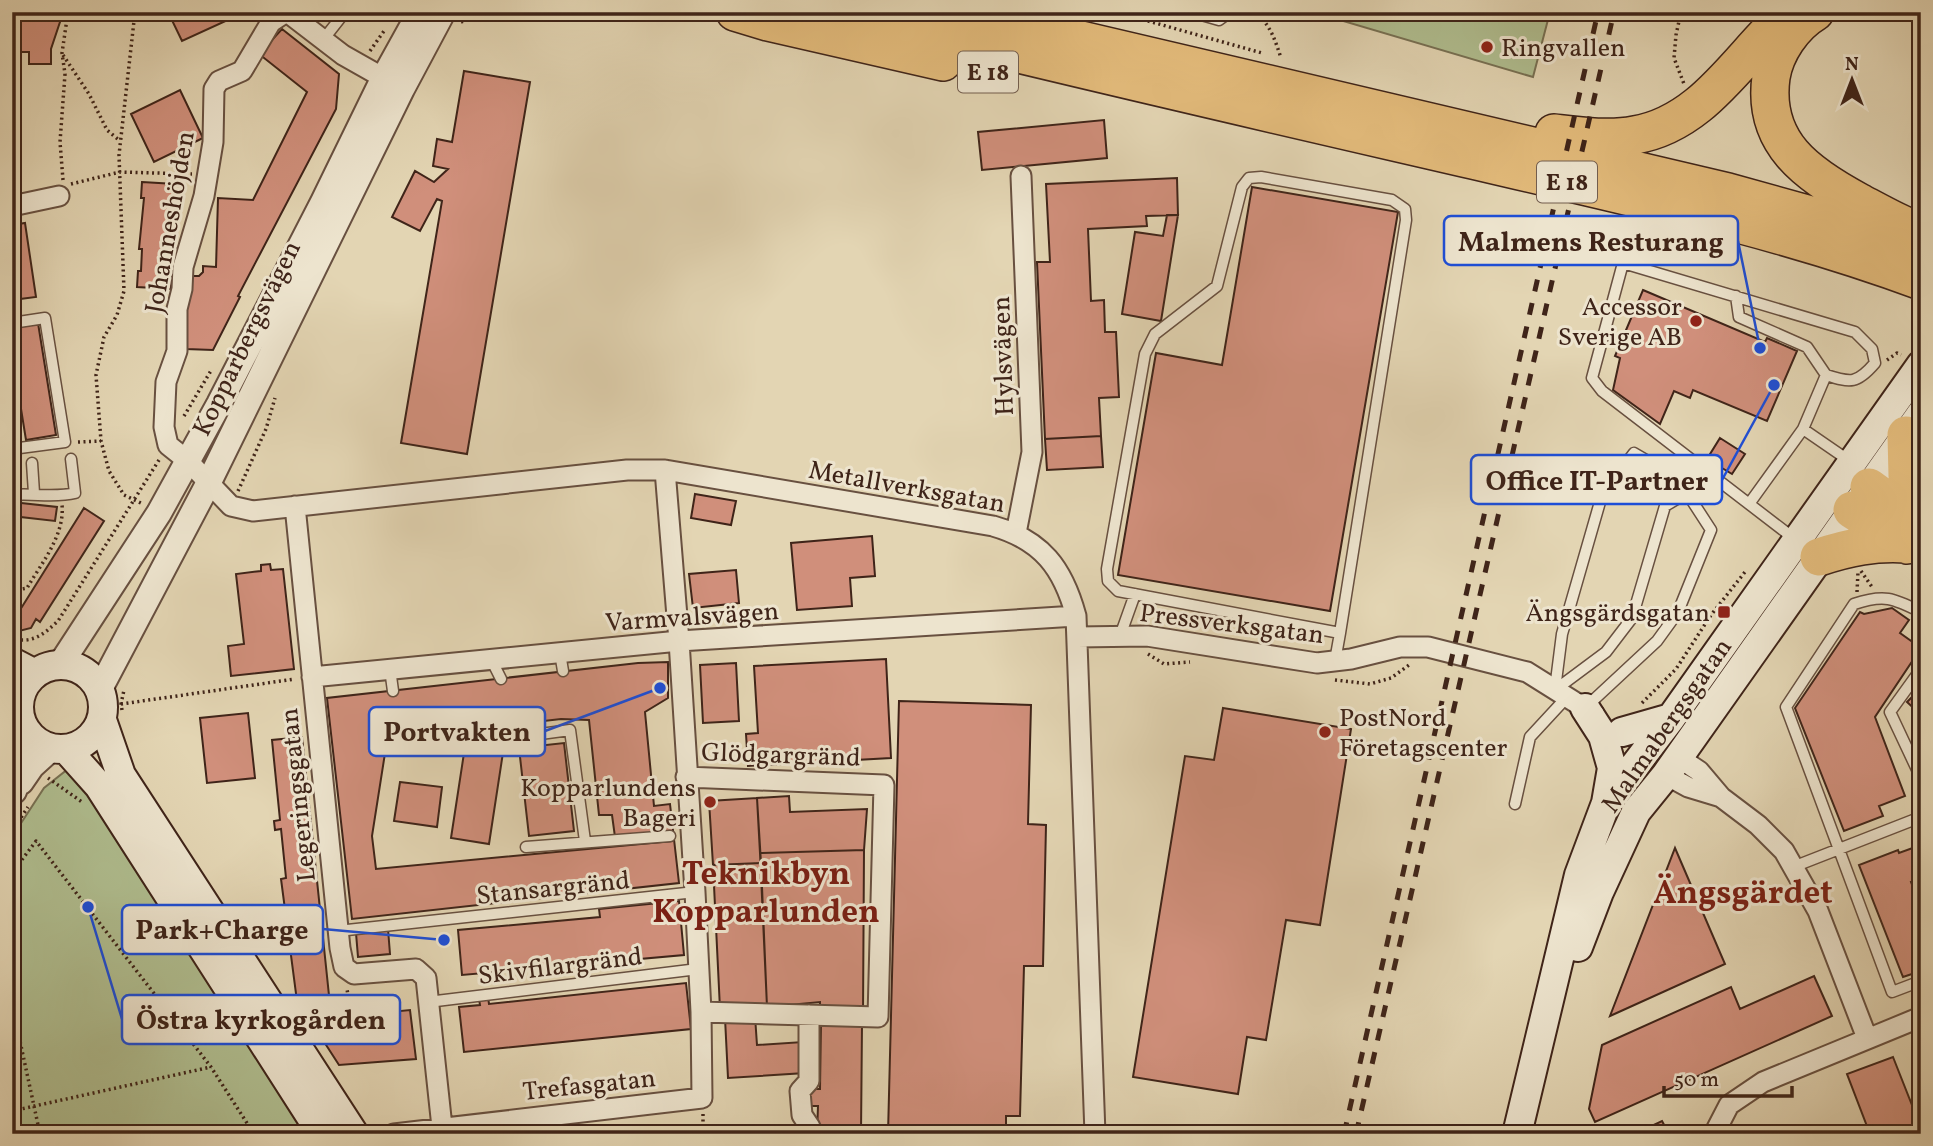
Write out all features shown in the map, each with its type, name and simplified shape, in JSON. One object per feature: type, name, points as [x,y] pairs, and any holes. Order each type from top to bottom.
[{"type":"highway","name":"E 18","points":[[735,12],[936,61],[1109,97],[1187,101],[1264,75]]},
{"type":"highway","name":"E 18","points":[[847,12],[1264,75]]},
{"type":"highway","name":"E 18","points":[[962,12],[1264,75],[1490,135],[1758,200],[1853,228],[1921,252]]},
{"type":"highway","name":"E 18","points":[[1055,12],[1229,61],[1264,75],[1660,204],[1797,239],[1921,281]]},
{"type":"highway","name":"E 18","points":[[1490,135],[1521,129],[1618,137],[1636,135],[1668,125],[1705,101],[1768,30],[1789,12]]},
{"type":"highway","points":[[1815,12],[1788,38],[1772,69],[1769,89],[1771,116],[1781,140],[1796,159],[1825,182],[1895,221],[1921,232]]},
{"type":"highway","points":[[1913,425],[1907,476],[1917,532]]},
{"type":"highway","points":[[1856,481],[1891,503],[1917,532]]},
{"type":"highway","points":[[1808,549],[1883,542],[1917,532]]},
{"type":"main road","name":"Malmabergsgatan","points":[[1532,1134],[1583,929],[1636,812],[1672,766],[1808,549],[1856,481],[1914,362]]},
{"type":"main road","name":"Malmabergsgatan","points":[[1856,481],[1913,425]]},
{"type":"main road","name":"Malmabergsgatan","points":[[1517,1134],[1579,874],[1606,803],[1808,549]]},
{"type":"main road","points":[[322,1134],[99,786],[50,755],[19,715],[21,693],[35,667],[81,669],[92,677],[112,708],[121,775],[354,1134]]},
{"type":"main road","points":[[1569,698],[1602,736],[1612,768],[1606,803]]},
{"type":"main road","points":[[50,755],[81,745],[94,735],[112,708]]},
{"type":"main road","points":[[1622,732],[1671,718]]},
{"type":"main road","points":[[1649,748],[1672,766]]},
{"type":"street","points":[[286,12],[323,41],[382,77]]},
{"type":"street","name":"Johanneshöjden","points":[[168,445],[164,427],[166,382],[177,351],[177,309],[182,289],[183,267],[204,196],[213,142],[214,89],[219,81],[242,71],[271,22],[286,12]]},
{"type":"street","name":"Kopparbergsvägen","points":[[35,667],[159,513],[323,202],[382,77],[420,12]]},
{"type":"street","name":"Kopparbergsvägen","points":[[112,708],[382,77],[452,17]]},
{"type":"street","name":"Hylsvägen","points":[[1016,533],[1032,452],[1021,176]]},
{"type":"street","points":[[12,206],[61,191]]},
{"type":"street","points":[[168,445],[188,461]]},
{"type":"street","name":"Metallverksgatan","points":[[188,461],[230,506],[253,511],[614,471],[666,470],[993,526],[1016,533],[1037,547],[1059,573],[1070,595],[1076,616],[1095,1134]]},
{"type":"street","points":[[666,470],[701,1011]]},
{"type":"street","name":"Legeringsgatan","points":[[295,506],[312,677],[337,856],[338,931],[344,967]]},
{"type":"street","name":"Varmvalsvägen","points":[[312,677],[491,659],[561,662],[679,641],[1076,616]]},
{"type":"street","name":"Pressverksgatan","points":[[1077,637],[1147,636],[1317,663],[1400,648],[1428,648],[1527,672],[1649,748]]},
{"type":"street","points":[[13,793],[25,762],[19,715]]},
{"type":"street","points":[[13,793],[50,755]]},
{"type":"street","points":[[1672,766],[1688,787],[1721,797],[1758,825],[1784,850],[1818,911],[1867,1038]]},
{"type":"street","name":"Glödgargränd","points":[[686,777],[884,785],[878,1017],[701,1011]]},
{"type":"street","points":[[344,967],[354,974],[416,969],[426,978],[442,1127]]},
{"type":"street","name":"Trefasgatan","points":[[394,1134],[702,1098],[701,1011]]},
{"type":"street","points":[[809,1015],[809,1081],[800,1091],[802,1115],[810,1127],[810,1134]]},
{"type":"street","points":[[1714,1134],[1729,1105],[1763,1082],[1921,1017]]},
{"type":"lane","points":[[323,41],[345,12]]},
{"type":"lane","points":[[1191,12],[1219,20],[1230,12]]},
{"type":"lane","points":[[1335,661],[1340,634],[1406,220],[1405,209],[1392,200],[1261,177],[1249,178],[1242,187],[1217,286],[1155,334],[1145,354],[1107,569],[1108,581],[1118,591],[1340,634]]},
{"type":"lane","points":[[1736,296],[1739,317],[1807,347],[1826,375],[1847,382],[1863,377],[1875,363],[1872,349],[1855,332],[1736,296],[1623,263],[1592,378],[1602,391],[1808,549]]},
{"type":"lane","points":[[12,323],[45,318],[65,442],[12,449]]},
{"type":"lane","points":[[1749,505],[1803,429],[1826,375]]},
{"type":"lane","points":[[1803,429],[1856,481]]},
{"type":"lane","points":[[1634,453],[1677,478],[1711,530],[1678,612],[1657,641],[1569,698],[1562,634],[1602,495],[1634,453]]},
{"type":"lane","points":[[12,495],[34,493],[61,496],[75,492],[71,459]]},
{"type":"lane","points":[[32,463],[34,493]]},
{"type":"lane","points":[[1515,804],[1530,737],[1569,698],[1632,618],[1665,506],[1687,493]]},
{"type":"lane","points":[[1120,637],[1135,594]]},
{"type":"lane","points":[[1921,612],[1895,599],[1875,598],[1854,604],[1786,707],[1892,992],[1921,981]]},
{"type":"lane","points":[[491,659],[501,678]]},
{"type":"lane","points":[[390,669],[393,691]]},
{"type":"lane","points":[[1921,669],[1890,712],[1921,778]]},
{"type":"lane","points":[[510,738],[570,730],[585,841]]},
{"type":"lane","points":[[1793,867],[1921,817]]},
{"type":"lane","points":[[526,846],[670,836]]},
{"type":"lane","name":"Stansargränd","points":[[338,931],[695,892]]},
{"type":"lane","name":"Skivfilargränd","points":[[428,1002],[698,969]]},
{"type":"path","points":[[68,12],[62,53],[65,74],[60,142],[61,191],[120,172],[207,175]]},
{"type":"path","points":[[135,12],[121,141],[124,291],[117,315],[104,337],[97,363],[96,405],[108,471],[124,495],[135,499]]},
{"type":"path","points":[[452,17],[489,12]]},
{"type":"path","points":[[1116,12],[1264,75],[1282,58],[1274,36],[1263,18],[1254,12]]},
{"type":"path","points":[[1682,12],[1674,58],[1686,89]]},
{"type":"path","points":[[382,77],[389,24]]},
{"type":"path","points":[[62,53],[89,94],[107,130],[121,141]]},
{"type":"path","points":[[1875,363],[1884,362],[1896,353],[1914,362]]},
{"type":"path","points":[[65,442],[101,442]]},
{"type":"path","points":[[31,640],[58,621],[168,445]]},
{"type":"path","points":[[12,591],[27,588],[56,539],[63,512],[61,496]]},
{"type":"path","points":[[1861,602],[1856,591],[1858,566],[1872,585],[1875,598]]},
{"type":"path","points":[[1141,651],[1164,664],[1184,664],[1198,659]]},
{"type":"path","points":[[1324,678],[1370,684],[1391,678],[1416,661]]},
{"type":"path","points":[[112,708],[312,677]]},
{"type":"path","points":[[112,708],[126,679]]},
{"type":"path","points":[[50,755],[86,806]]},
{"type":"path","points":[[12,873],[36,841],[211,1067],[254,1134]]},
{"type":"path","points":[[295,1013],[349,1009],[344,967]]},
{"type":"path","points":[[12,1004],[40,1134]]},
{"type":"path","points":[[12,1111],[211,1067]]},
{"type":"green space","name":"Ringvallen","points":[[1332,12],[1550,12],[1533,77],[1333,18]]},
{"type":"green space","points":[[68,769],[99,806],[309,1134],[12,1134],[12,837],[44,788]]},
{"type":"building","points":[[13,12],[63,13],[51,49],[51,64],[29,64],[29,52],[12,52]]},
{"type":"building","points":[[168,12],[227,12],[230,19],[182,41]]},
{"type":"building","points":[[282,29],[339,74],[336,109],[238,296],[240,297],[213,350],[186,349],[187,288],[192,288],[192,276],[199,276],[203,272],[203,266],[216,267],[218,198],[253,200],[307,92],[259,54]]},
{"type":"building","points":[[464,71],[530,82],[467,454],[401,443],[442,201],[437,199],[420,231],[392,217],[415,171],[434,182],[448,169],[433,166],[437,139],[452,142]]},
{"type":"building","points":[[180,90],[203,138],[154,162],[131,114]]},
{"type":"building","points":[[1104,120],[1107,158],[982,170],[978,132]]},
{"type":"building","points":[[1177,178],[1178,215],[1146,216],[1147,226],[1088,229],[1091,301],[1104,300],[1105,332],[1116,332],[1119,397],[1099,398],[1101,436],[1045,439],[1037,262],[1050,262],[1046,184]]},
{"type":"building","points":[[142,182],[175,184],[174,211],[179,211],[178,226],[173,226],[172,248],[177,248],[176,264],[172,264],[171,289],[137,287],[138,271],[141,271],[142,249],[139,249],[144,198],[141,198]]},
{"type":"building","points":[[1252,187],[1398,212],[1330,611],[1118,575],[1156,353],[1222,365]]},
{"type":"building","points":[[1167,215],[1178,215],[1161,321],[1122,314],[1135,232],[1163,236]]},
{"type":"building","points":[[25,223],[36,297],[12,300],[12,225]]},
{"type":"building","points":[[1643,290],[1765,342],[1767,338],[1797,351],[1767,421],[1693,390],[1690,398],[1674,391],[1660,424],[1613,390],[1620,358],[1615,356]]},
{"type":"building","points":[[38,323],[56,435],[26,440],[12,353],[12,327]]},
{"type":"building","points":[[1101,436],[1103,467],[1047,470],[1045,439]]},
{"type":"building","points":[[1720,438],[1745,454],[1732,474],[1707,459]]},
{"type":"building","points":[[695,494],[736,501],[731,525],[691,518]]},
{"type":"building","points":[[12,502],[57,507],[55,521],[12,516]]},
{"type":"building","points":[[84,508],[104,521],[40,622],[36,619],[31,628],[19,631],[12,628],[12,606],[20,610]]},
{"type":"building","points":[[872,536],[875,576],[850,578],[852,606],[797,610],[791,543]]},
{"type":"building","points":[[270,564],[271,570],[283,569],[294,669],[231,676],[228,646],[244,644],[236,574],[261,571],[261,565]]},
{"type":"building","points":[[736,570],[739,603],[693,608],[689,574]]},
{"type":"building","points":[[1892,608],[1909,620],[1900,633],[1921,648],[1875,717],[1905,796],[1879,806],[1883,816],[1844,831],[1795,708],[1860,612],[1864,614]]},
{"type":"building","points":[[886,659],[891,758],[748,766],[746,734],[758,733],[754,666]]},
{"type":"building","points":[[668,662],[668,698],[645,712],[654,806],[670,804],[679,883],[352,919],[327,698],[638,663]],"holes":[[[444,708],[509,725],[561,719],[589,720],[599,815],[612,815],[615,837],[671,831],[672,841],[376,869],[372,836],[391,715],[401,714],[436,730]]]},
{"type":"building","points":[[736,663],[739,721],[703,723],[700,665]]},
{"type":"building","points":[[1921,688],[1921,715],[1907,702]]},
{"type":"building","points":[[899,701],[1031,705],[1028,824],[1046,825],[1043,966],[1024,966],[1020,1116],[1006,1116],[1006,1134],[888,1134]]},
{"type":"building","points":[[1223,708],[1351,729],[1320,925],[1286,920],[1266,1040],[1247,1037],[1238,1094],[1133,1077],[1185,756],[1214,760]]},
{"type":"building","points":[[248,713],[255,778],[207,783],[200,718]]},
{"type":"building","points":[[302,737],[330,1005],[298,1009],[281,879],[286,878],[281,829],[275,830],[274,821],[280,820],[272,740]]},
{"type":"building","points":[[466,740],[504,746],[489,844],[451,838]]},
{"type":"building","points":[[564,743],[574,831],[529,836],[519,748]]},
{"type":"building","points":[[400,782],[442,787],[437,827],[394,821]]},
{"type":"building","points":[[789,796],[790,812],[867,809],[864,850],[760,853],[757,798]]},
{"type":"building","points":[[757,798],[761,863],[713,865],[709,801]]},
{"type":"building","points":[[1921,845],[1921,879],[1911,882],[1921,909],[1921,971],[1903,977],[1859,865],[1898,850],[1899,853]]},
{"type":"building","points":[[1675,848],[1725,964],[1610,1016]]},
{"type":"building","points":[[864,850],[863,1014],[820,1012],[820,1002],[767,1007],[760,853]]},
{"type":"building","points":[[761,863],[767,1007],[720,1009],[713,865]]},
{"type":"building","points":[[679,901],[684,955],[462,975],[458,930],[600,917],[599,909]]},
{"type":"building","points":[[388,929],[390,954],[358,957],[356,933]]},
{"type":"building","points":[[1814,976],[1832,1016],[1595,1122],[1589,1109],[1602,1045],[1731,987],[1740,1009]]},
{"type":"building","points":[[686,983],[691,1029],[464,1052],[459,1007],[480,1005],[479,999],[488,997],[489,1004]]},
{"type":"building","points":[[410,1010],[416,1059],[339,1065],[310,1020]]},
{"type":"building","points":[[755,1016],[757,1045],[803,1042],[805,1073],[728,1078],[725,1018]]},
{"type":"building","points":[[821,1023],[862,1024],[861,1134],[817,1134],[818,1106],[807,1106],[807,1089],[820,1089]]},
{"type":"building","points":[[1893,1057],[1921,1134],[1870,1134],[1847,1074]]},
{"type":"building","points":[[1662,1121],[1669,1134],[1641,1134],[1643,1130]]},
{"type":"building","points":[[790,1127],[790,1134],[706,1134],[706,1129]]},
{"type":"railway","points":[[1344,1134],[1598,12]]},
{"type":"railway","points":[[1356,1134],[1614,12]]},
{"type":"place","name":"Ringvallen","points":[[1487,47]]},
{"type":"place","name":"Accessor Sverige AB","points":[[1696,321]]},
{"type":"place","name":"Malmens Resturang","points":[[1760,348]]},
{"type":"place","name":"Office IT-Partner","points":[[1774,385]]},
{"type":"place","name":"Ängsgärdsgatan","points":[[1724,612]]},
{"type":"place","name":"Portvakten","points":[[660,688]]},
{"type":"place","name":"PostNord Företagscenter","points":[[1325,732]]},
{"type":"place","name":"Kopparlundens Bageri","points":[[710,802]]},
{"type":"place","name":"Östra kyrkogården","points":[[88,907]]},
{"type":"place","name":"Park+Charge","points":[[444,940]]},
{"type":"district","name":"Teknikbyn Kopparlunden","points":[[766,891]]},
{"type":"district","name":"Ängsgärdet","points":[[1743,891]]}]
